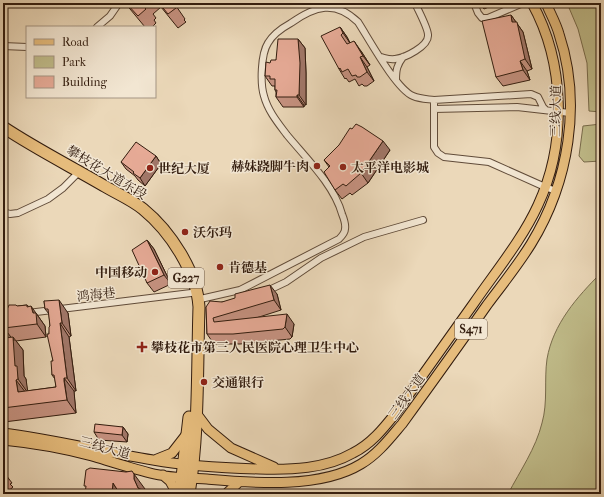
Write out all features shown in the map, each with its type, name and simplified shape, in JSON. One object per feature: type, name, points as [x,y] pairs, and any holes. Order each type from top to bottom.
[{"type":"highway","name":"攀枝花大道东段","points":[[3,127],[142,208],[163,229],[177,248],[189,270],[197,303],[196,413],[187,478],[189,494]]},
{"type":"highway","name":"攀枝花大道东段","points":[[3,133],[141,214],[158,230],[184,271],[197,303],[187,434],[189,464]]},
{"type":"highway","name":"攀枝花大道东段","points":[[178,494],[187,478]]},
{"type":"main road","name":"三线大道","points":[[3,440],[189,464],[245,469],[279,469],[309,467],[332,463],[354,453],[374,439],[395,414],[521,237],[545,188],[551,170],[557,136],[558,112],[556,71],[548,39],[532,3]]},
{"type":"main road","name":"三线大道","points":[[3,433],[36,437],[92,452],[150,473],[187,478],[239,482],[312,481],[337,475],[361,464],[381,448],[402,424],[531,244],[549,210],[562,174],[568,138],[570,102],[567,68],[559,33],[546,3]]},
{"type":"main road","points":[[196,413],[208,429],[231,448],[279,469]]},
{"type":"main road","points":[[154,460],[172,453],[187,434]]},
{"type":"main road","points":[[163,475],[170,481],[178,494]]},
{"type":"main road","points":[[226,494],[239,482]]},
{"type":"street","points":[[98,26],[110,16],[119,3]]},
{"type":"street","points":[[380,57],[388,59],[403,57],[418,50],[427,41],[428,35],[415,3]]},
{"type":"street","points":[[474,3],[482,18],[488,18],[523,3]]},
{"type":"street","name":"鸿海巷","points":[[21,314],[197,303],[240,290],[339,239],[345,230],[345,222],[332,192],[277,122],[264,99],[261,80],[265,50],[268,43],[279,30],[304,13],[331,7],[340,9],[350,14],[358,22],[380,57]]},
{"type":"street","points":[[3,46],[26,47]]},
{"type":"street","points":[[380,57],[396,81],[412,96],[434,100],[531,94],[538,97],[546,110]]},
{"type":"street","points":[[396,81],[398,64],[403,57]]},
{"type":"street","points":[[434,100],[434,147],[438,154],[444,157],[489,162],[545,188],[556,191]]},
{"type":"street","points":[[434,109],[517,107],[570,113]]},
{"type":"street","points":[[3,212],[10,214],[18,213],[48,199],[63,188],[76,175]]},
{"type":"street","points":[[264,292],[286,282],[321,258],[364,237],[423,220]]},
{"type":"green space","points":[[567,3],[601,3],[601,112],[589,111],[587,63],[578,29]]},
{"type":"green space","points":[[601,124],[601,161],[584,162],[579,156],[583,126]]},
{"type":"green space","points":[[601,273],[601,494],[508,494],[532,450],[544,415],[547,359],[555,334],[567,312]]},
{"type":"building","points":[[126,3],[147,4],[144,7],[146,9],[138,16]]},
{"type":"building","points":[[159,3],[174,3],[176,8],[168,14]]},
{"type":"building","points":[[511,15],[512,22],[517,22],[525,59],[520,61],[523,70],[496,77],[482,21]]},
{"type":"building","points":[[340,27],[343,33],[341,35],[347,44],[354,41],[363,56],[360,57],[367,72],[360,77],[357,77],[356,75],[352,76],[348,69],[342,72],[340,68],[339,69],[321,36]]},
{"type":"building","points":[[278,39],[298,39],[300,63],[299,95],[297,95],[297,97],[276,97],[277,90],[275,90],[275,79],[270,79],[270,76],[265,76],[266,62],[270,63],[271,60],[276,60]]},
{"type":"building","points":[[356,124],[383,141],[361,173],[346,186],[343,184],[335,190],[324,172],[330,166],[324,160],[339,145],[350,128],[352,129]]},
{"type":"building","points":[[136,142],[156,156],[140,178],[121,162]]},
{"type":"building","name":"中国移动","points":[[147,240],[164,275],[147,283],[132,250]]},
{"type":"building","points":[[270,285],[274,300],[213,318],[214,322],[287,314],[285,327],[283,329],[233,334],[207,334],[206,307],[210,301],[222,302],[235,298],[235,294]]},
{"type":"building","points":[[59,300],[62,323],[60,323],[67,378],[64,378],[64,381],[67,400],[3,408],[3,394],[6,393],[3,367],[3,309],[6,312],[9,305],[27,305],[27,307],[31,306],[33,313],[36,313],[37,324],[4,328],[5,338],[13,337],[15,366],[17,366],[18,379],[16,380],[18,392],[56,387],[54,375],[52,375],[51,361],[53,361],[47,334],[49,334],[50,326],[48,309],[45,309],[44,301]]},
{"type":"building","points":[[95,424],[123,427],[122,435],[94,432]]},
{"type":"building","points":[[90,468],[126,472],[132,471],[138,488],[146,492],[146,494],[120,494],[113,483],[112,494],[85,494],[86,486],[84,486],[86,470]]},
{"type":"building","points":[[3,471],[8,480],[3,483]]},
{"type":"place","name":"赫妹跷脚牛肉","points":[[317,166]]},
{"type":"place","name":"太平洋电影城","points":[[343,167]]},
{"type":"place","name":"世纪大厦","points":[[150,168]]},
{"type":"place","name":"沃尔玛","points":[[185,232]]},
{"type":"place","name":"肯德基","points":[[220,267]]},
{"type":"place","name":"中国移动","points":[[155,272]]},
{"type":"place","name":"攀枝花市第三人民医院心理卫生中心","points":[[142,347]]},
{"type":"place","name":"交通银行","points":[[204,382]]}]
